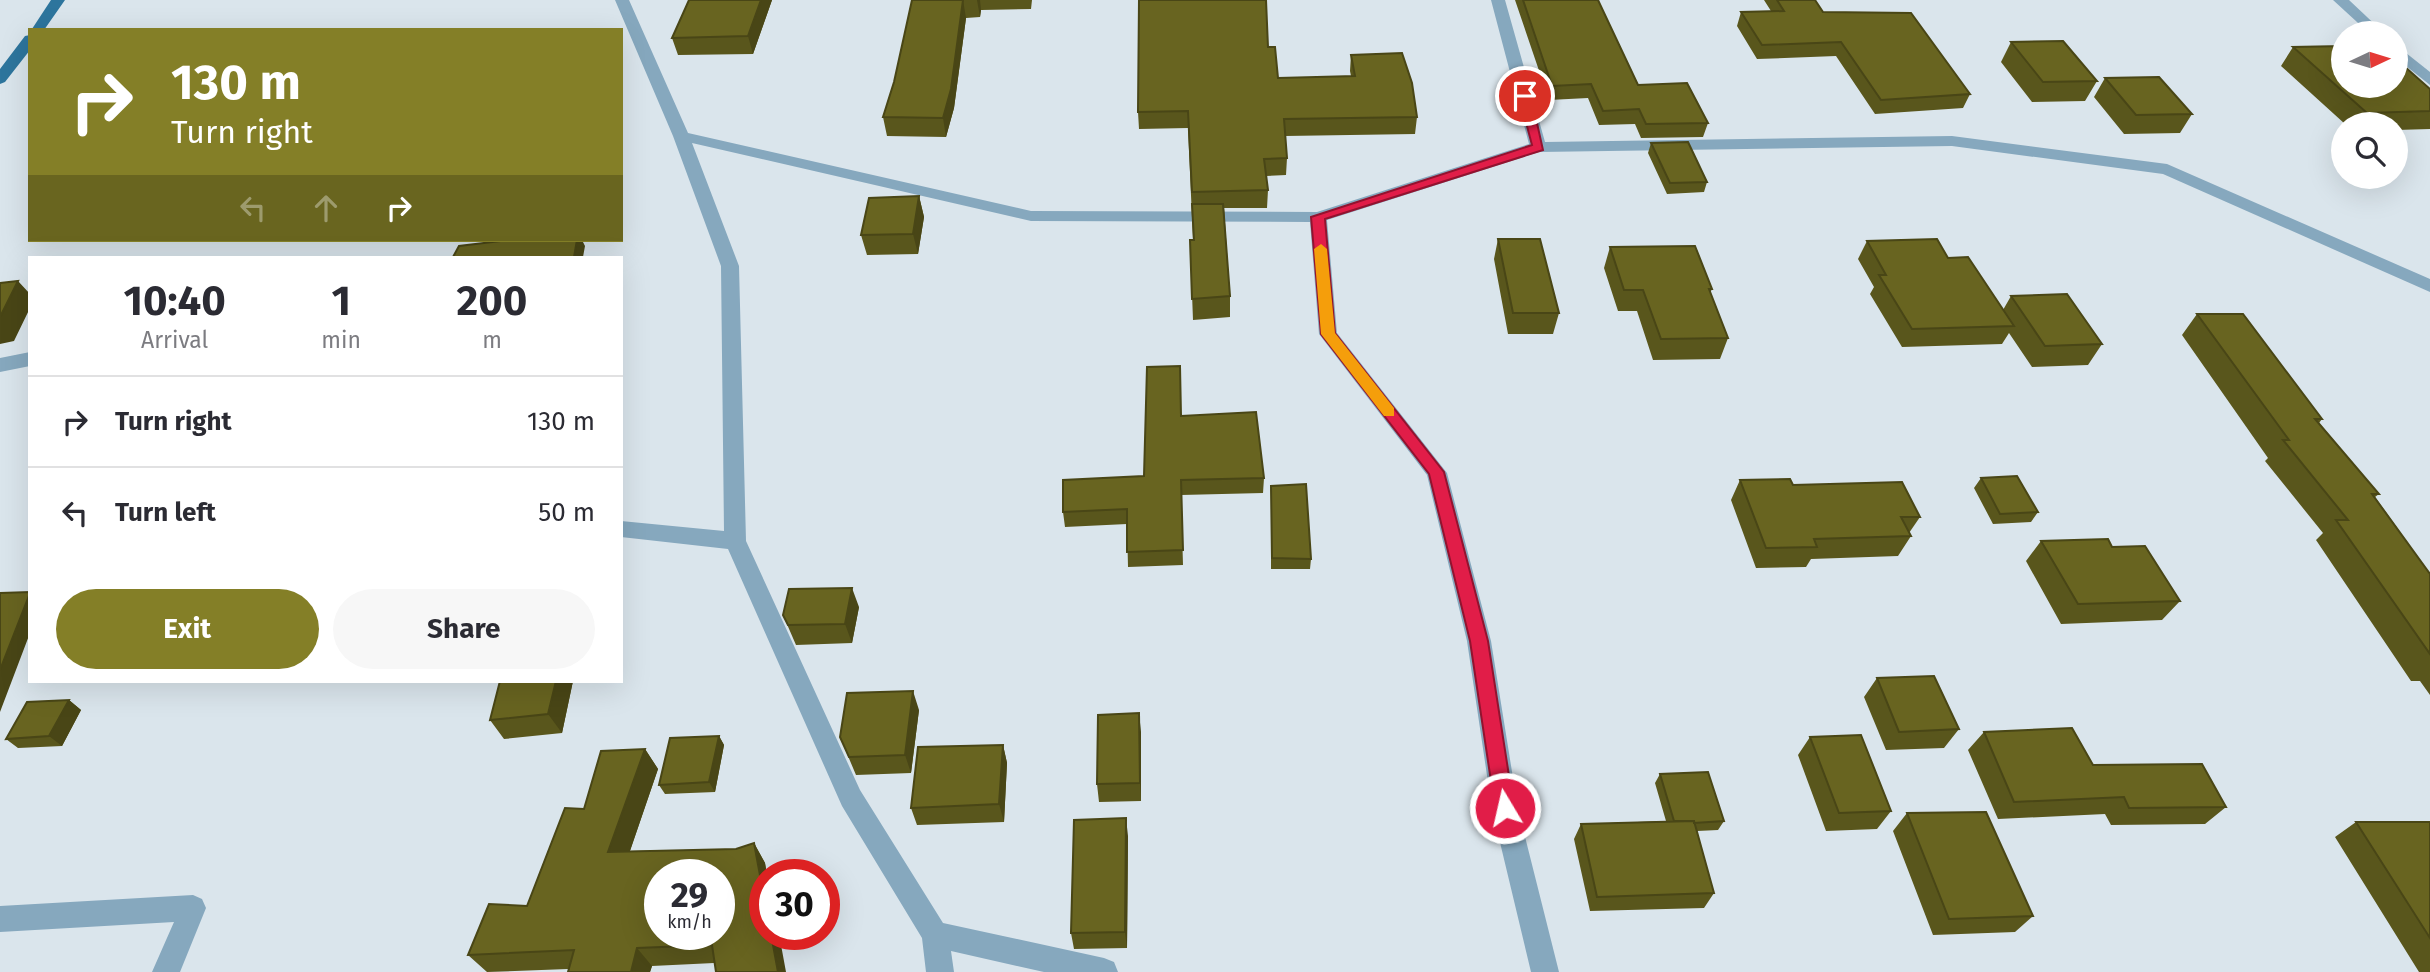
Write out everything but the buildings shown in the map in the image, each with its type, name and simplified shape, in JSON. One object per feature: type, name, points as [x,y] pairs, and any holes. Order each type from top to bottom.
[{"type":"main road","points":[[37,28],[58,0]]},
{"type":"main road","points":[[0,79],[28,42]]},
{"type":"street","points":[[622,0],[681,136],[730,266],[735,541],[851,799],[935,933],[940,972]]},
{"type":"street","points":[[1498,0],[1538,147]]},
{"type":"street","points":[[2340,0],[2364,21]]},
{"type":"street","points":[[2408,61],[2430,80]]},
{"type":"street","points":[[681,136],[1031,216],[1318,217],[1538,147],[1952,141],[2167,169],[2430,286]]},
{"type":"street","points":[[1318,217],[1328,334],[1437,472],[1479,641],[1505,808],[1545,972]]},
{"type":"street","points":[[0,365],[28,359]]},
{"type":"street","points":[[623,530],[735,541]]},
{"type":"street","points":[[0,919],[192,908],[166,972]]},
{"type":"street","points":[[935,933],[1104,972]]},
{"type":"slow traffic","points":[[1321,249],[1328,334],[1389,412]]},
{"type":"route","points":[[1505,808],[1479,641],[1437,472],[1328,334],[1318,217],[1538,147],[1525,96]]}]
